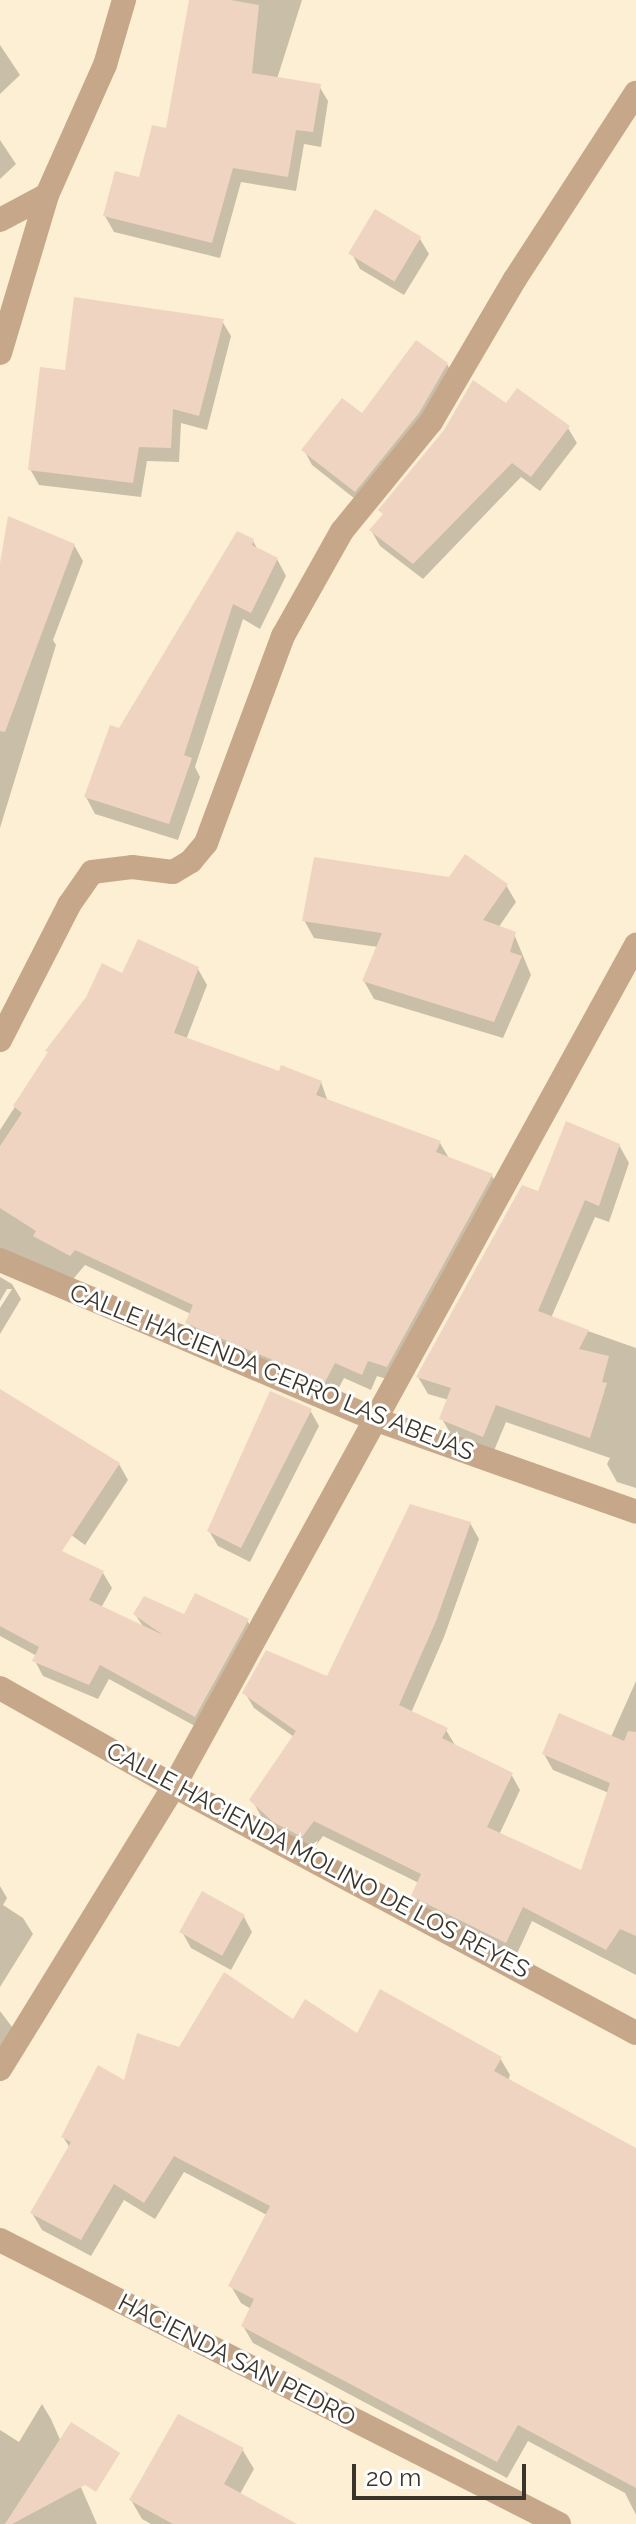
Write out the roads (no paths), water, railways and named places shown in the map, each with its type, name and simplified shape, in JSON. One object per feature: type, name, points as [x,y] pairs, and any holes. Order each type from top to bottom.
[{"type":"street","points":[[0,353],[47,195],[105,65],[124,0]]},
{"type":"street","points":[[0,1040],[69,905],[92,872],[132,867],[173,872],[191,861],[206,843],[283,636],[342,531],[431,422],[515,279],[636,93]]},
{"type":"street","points":[[0,220],[47,195]]},
{"type":"street","points":[[0,2069],[174,1786],[636,945]]},
{"type":"street","name":"CALLE HACIENDA CERRO LAS ABEJAS","points":[[0,1260],[374,1419],[636,1512]]},
{"type":"street","name":"CALLE HACIENDA MOLINO DE LOS REYES","points":[[0,1688],[174,1786],[636,2033]]},
{"type":"street","name":"HACIENDA SAN PEDRO","points":[[0,2240],[559,2524]]}]
